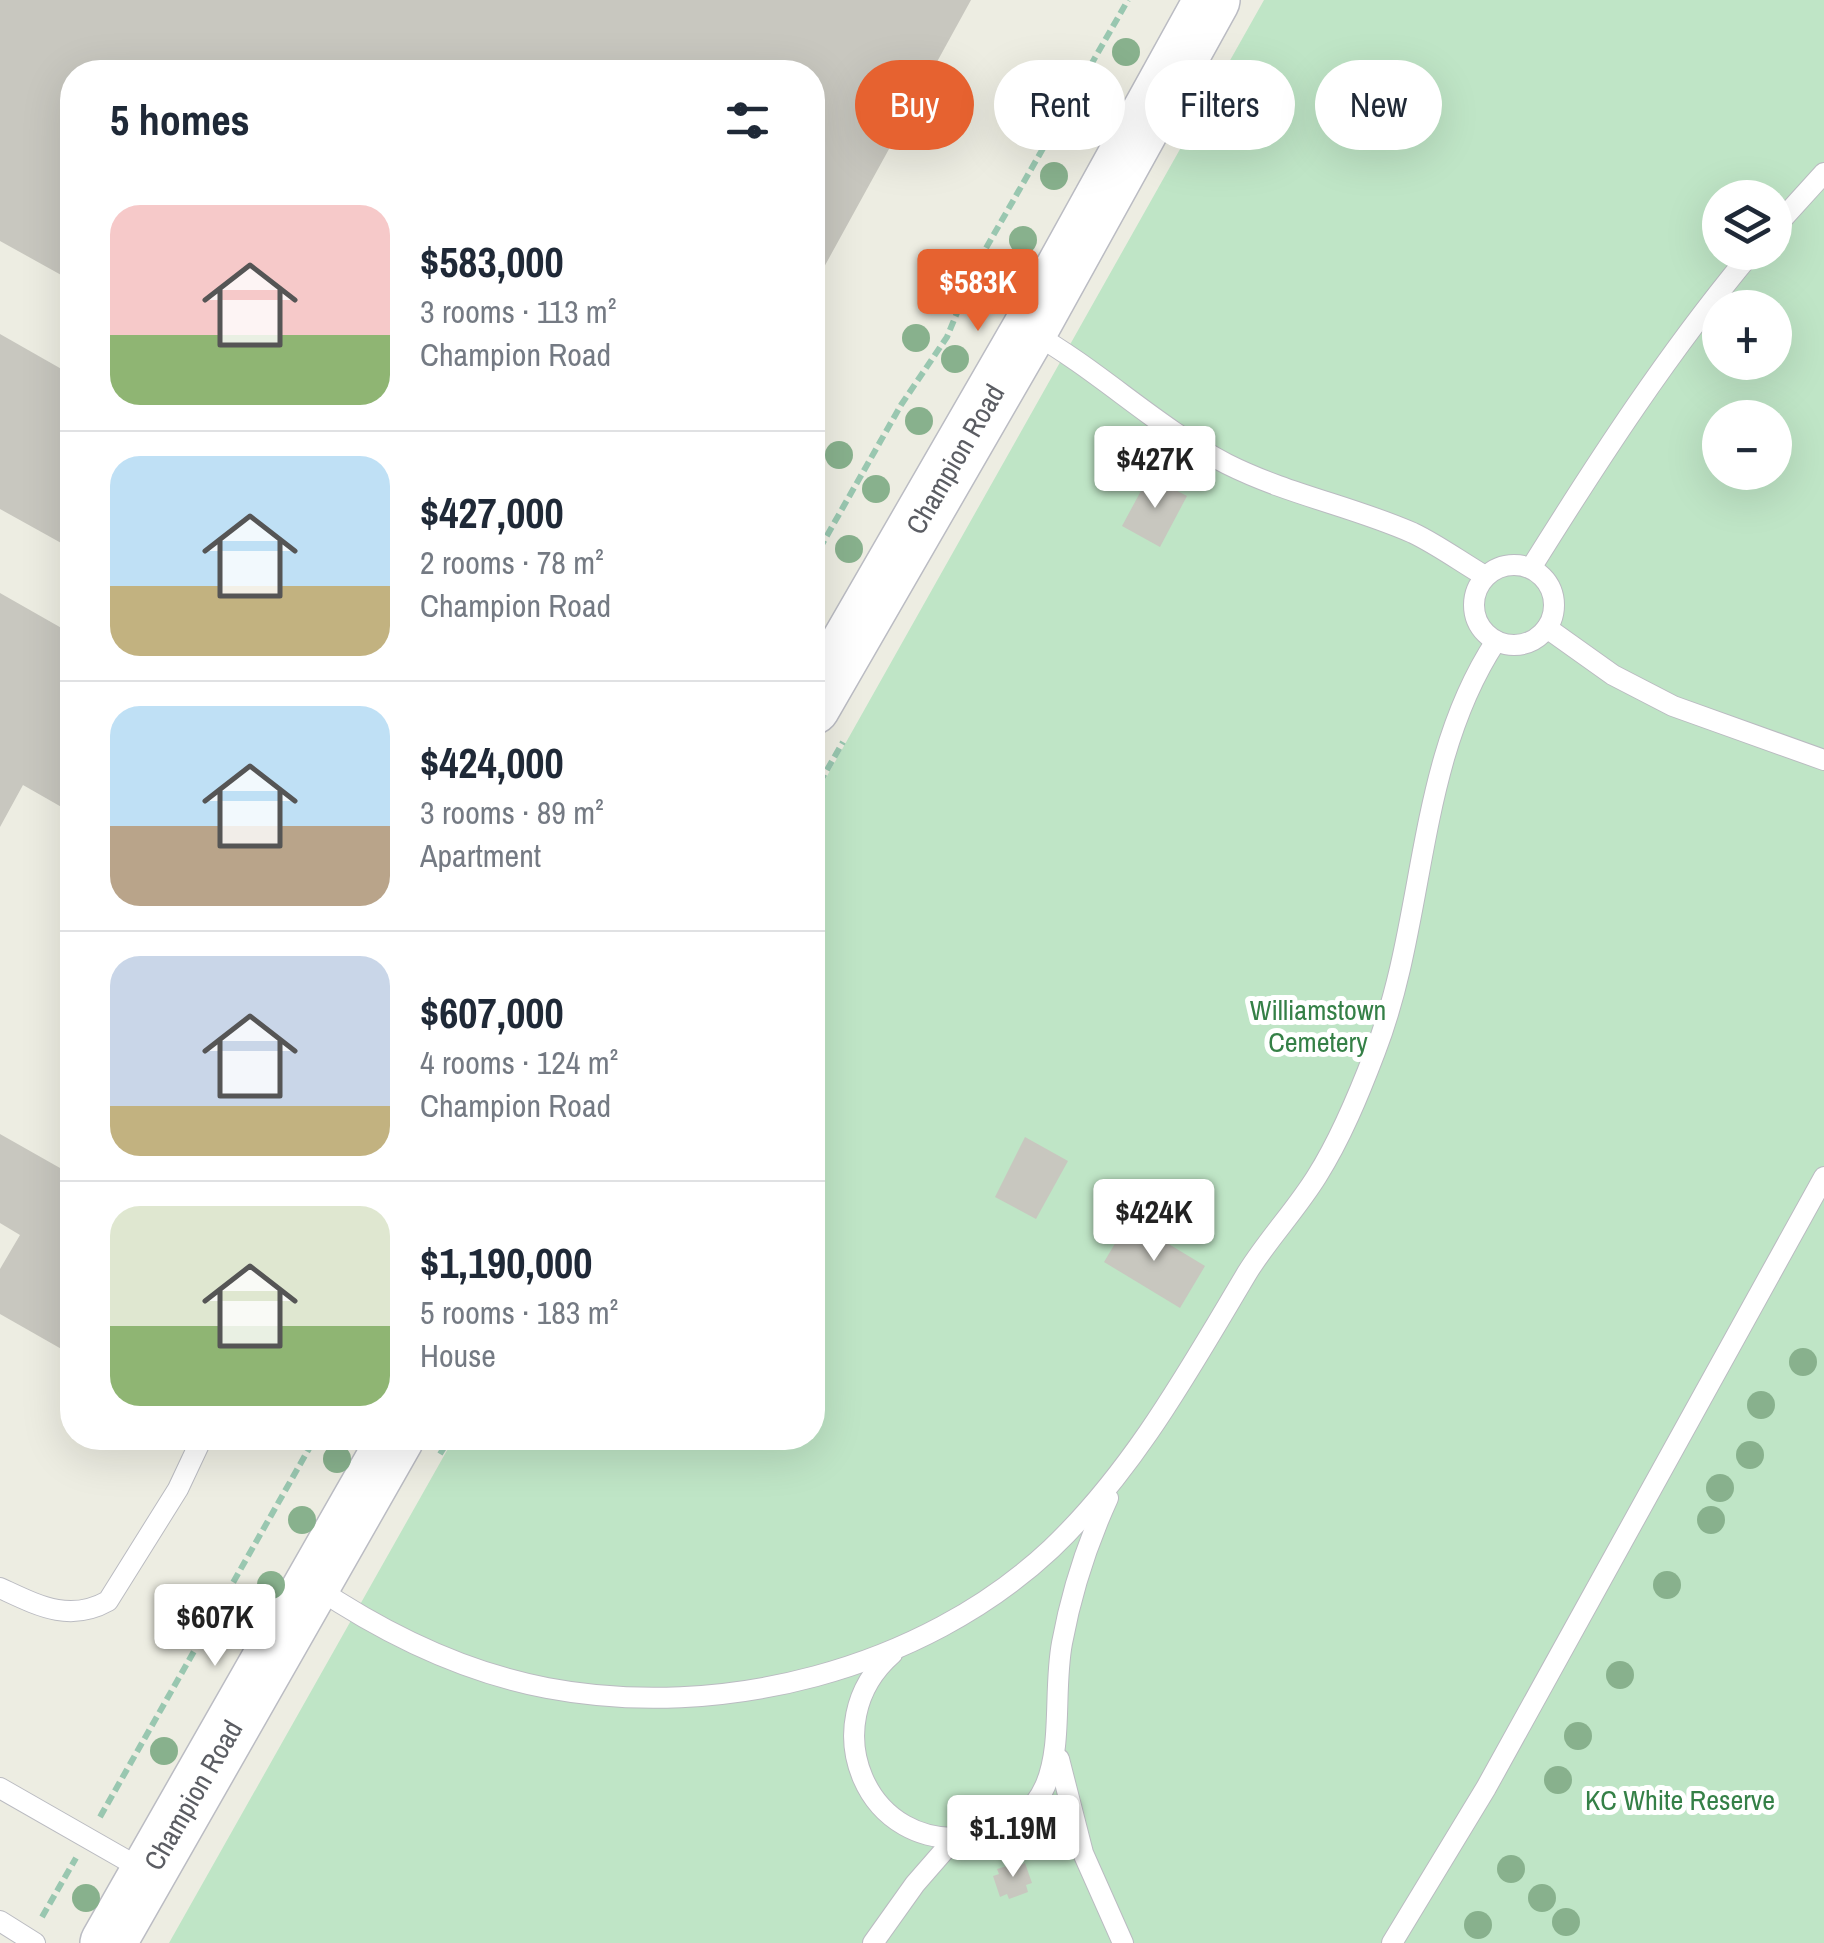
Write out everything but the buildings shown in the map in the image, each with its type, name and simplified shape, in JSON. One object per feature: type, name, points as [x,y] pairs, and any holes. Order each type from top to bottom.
[{"type":"street","name":"Champion Road","points":[[825,684],[1029,331],[1212,0]]},
{"type":"street","name":"Champion Road","points":[[108,1943],[389,1450]]},
{"type":"lane","points":[[1792,208],[1824,173]]},
{"type":"lane","points":[[1531,568],[1594,466],[1738,270]]},
{"type":"lane","points":[[1029,331],[1080,362],[1134,406],[1201,450],[1282,490],[1411,532],[1485,576]]},
{"type":"lane","points":[[1510,564],[1531,568],[1544,578],[1552,593],[1554,609],[1547,628],[1530,642],[1513,646],[1496,642],[1481,629],[1474,611],[1475,592],[1485,576],[1510,564]]},
{"type":"lane","points":[[1547,628],[1613,675],[1673,706],[1824,760]]},
{"type":"lane","points":[[1117,1478],[1088,1548],[1062,1640],[1052,1772],[1030,1806],[998,1828],[956,1837],[921,1832],[894,1818],[874,1798],[857,1764],[853,1738],[860,1700],[876,1669],[905,1645],[1006,1587],[1050,1550],[1117,1478],[1168,1404],[1250,1268],[1318,1175],[1362,1084],[1403,962],[1444,749],[1468,687],[1496,642]]},
{"type":"lane","points":[[1392,1943],[1486,1788],[1824,1177]]},
{"type":"lane","points":[[0,1588],[54,1611],[92,1610],[108,1601],[178,1489],[196,1450]]},
{"type":"lane","points":[[312,1585],[360,1617],[435,1654],[514,1680],[588,1695],[651,1698],[756,1688],[835,1670],[905,1645]]},
{"type":"lane","points":[[1058,1732],[1061,1773],[1083,1853],[1123,1943]]},
{"type":"lane","points":[[0,1788],[148,1872]]},
{"type":"lane","points":[[873,1943],[914,1884],[956,1837]]},
{"type":"lane","points":[[0,1921],[32,1941]]},
{"type":"path","points":[[825,539],[900,405],[947,337],[978,262],[1128,0]]},
{"type":"path","points":[[32,1941],[309,1450]]},
{"type":"green space","name":"Williamstown Cemetery","points":[[1264,0],[1824,0],[1824,1943],[169,1943],[447,1450],[825,1450],[825,780],[1180,150],[1295,150],[1295,60],[1230,60]]},
{"type":"park label","name":"KC White Reserve","points":[[1680,1800]]}]
